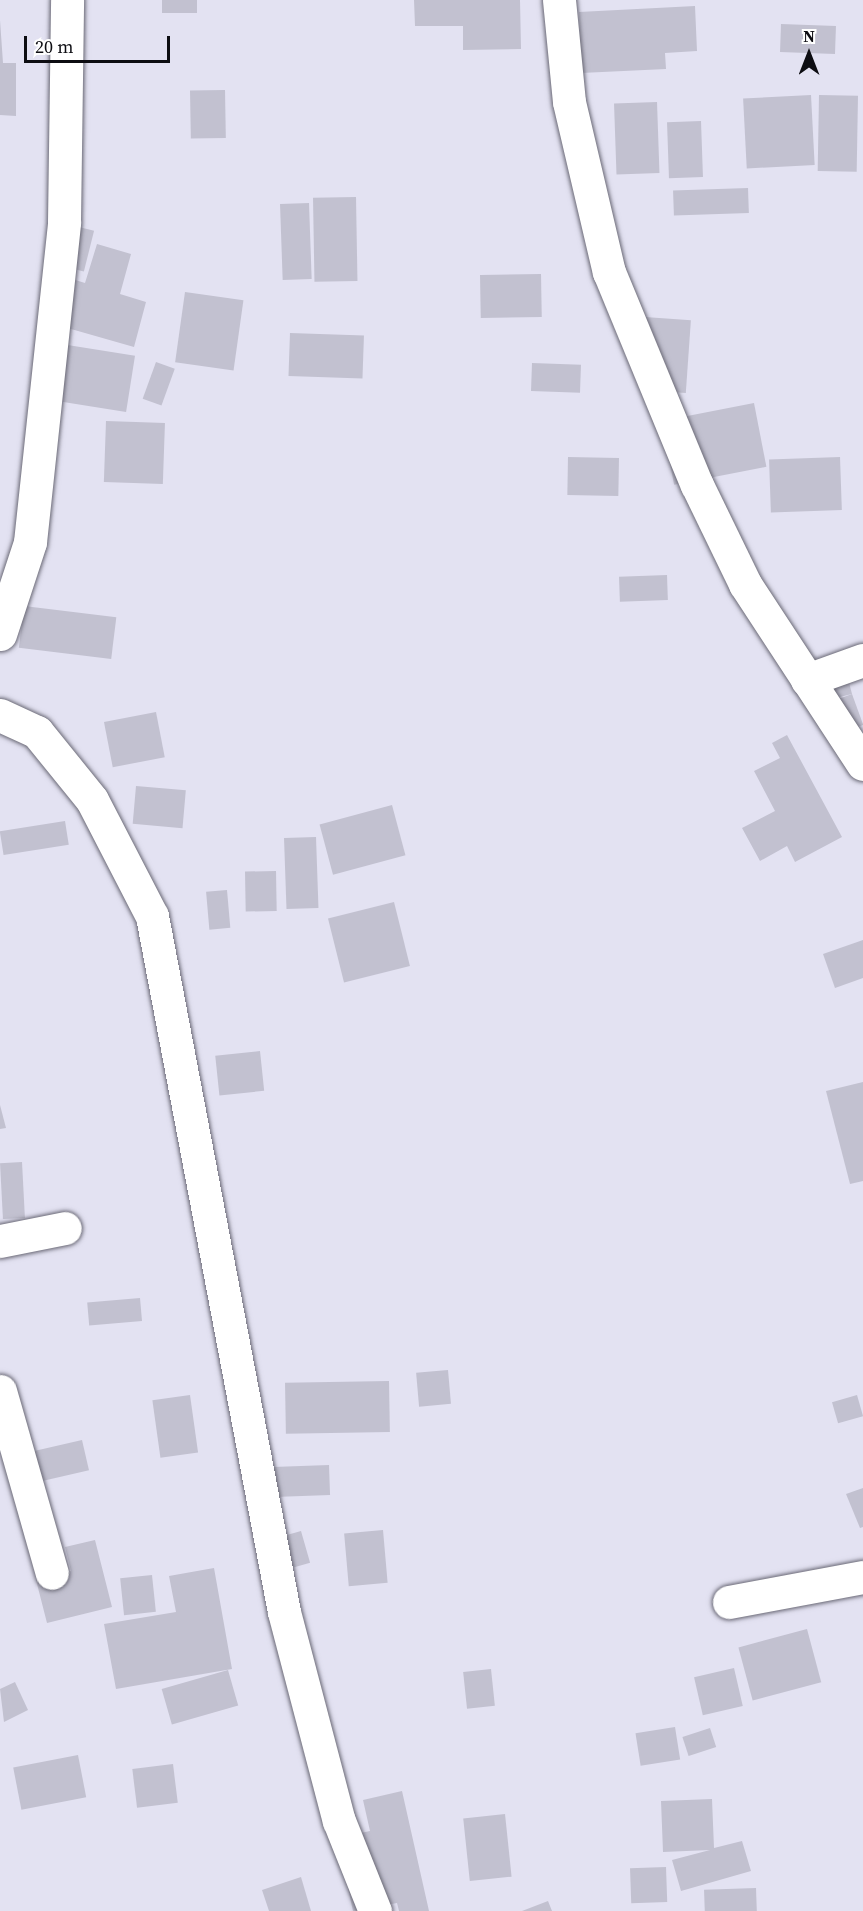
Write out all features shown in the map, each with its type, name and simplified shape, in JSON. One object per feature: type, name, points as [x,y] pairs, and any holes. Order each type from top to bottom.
[{"type":"street","points":[[0,634],[30,542],[64,222],[68,0]]},
{"type":"street","points":[[559,0],[569,102],[609,272],[701,495],[745,584],[863,764]]},
{"type":"street","points":[[807,680],[863,660]]},
{"type":"street","points":[[0,715],[37,732],[92,801],[152,916],[284,1612],[339,1821],[375,1911]]},
{"type":"street","points":[[0,1241],[64,1228]]},
{"type":"street","points":[[0,1391],[52,1573]]},
{"type":"street","points":[[729,1602],[863,1577]]},
{"type":"building","points":[[162,0],[197,0],[197,13],[162,13]]},
{"type":"building","points":[[414,0],[520,0],[521,49],[463,50],[463,26],[415,26]]},
{"type":"building","points":[[695,6],[697,51],[665,53],[666,69],[581,73],[579,12]]},
{"type":"building","points":[[0,20],[3,63],[16,63],[16,116],[0,115]]},
{"type":"building","points":[[781,24],[836,26],[835,54],[780,52]]},
{"type":"building","points":[[225,90],[226,138],[191,139],[190,91]]},
{"type":"building","points":[[811,95],[815,165],[747,168],[743,99]]},
{"type":"building","points":[[819,95],[858,96],[857,172],[818,171]]},
{"type":"building","points":[[657,102],[659,173],[617,174],[614,104]]},
{"type":"building","points":[[701,121],[703,177],[669,178],[667,122]]},
{"type":"building","points":[[748,188],[749,213],[674,216],[673,191]]},
{"type":"building","points":[[356,197],[357,281],[314,282],[313,198]]},
{"type":"building","points":[[309,203],[312,279],[283,280],[280,204]]},
{"type":"building","points":[[63,223],[94,231],[84,271],[53,264]]},
{"type":"building","points":[[97,244],[131,254],[120,294],[146,302],[134,347],[43,321],[56,274],[85,283]]},
{"type":"building","points":[[541,274],[542,317],[481,318],[480,275]]},
{"type":"building","points":[[185,292],[243,300],[234,371],[175,362]]},
{"type":"building","points":[[645,317],[691,320],[686,393],[640,390]]},
{"type":"building","points":[[290,333],[364,336],[362,379],[288,376]]},
{"type":"building","points":[[55,343],[135,356],[126,412],[46,399]]},
{"type":"building","points":[[156,362],[175,369],[161,405],[143,399]]},
{"type":"building","points":[[532,363],[581,365],[580,393],[531,391]]},
{"type":"building","points":[[754,403],[766,467],[674,485],[662,421]]},
{"type":"building","points":[[106,421],[165,423],[163,484],[104,482]]},
{"type":"building","points":[[568,457],[619,458],[618,496],[567,495]]},
{"type":"building","points":[[840,457],[842,510],[771,512],[769,459]]},
{"type":"building","points":[[667,575],[668,600],[620,602],[619,577]]},
{"type":"building","points":[[24,606],[116,617],[111,659],[19,648]]},
{"type":"building","points":[[845,667],[852,694],[819,702]]},
{"type":"building","points":[[852,694],[863,725],[833,736],[822,705]]},
{"type":"building","points":[[156,712],[165,757],[113,767],[104,722]]},
{"type":"building","points":[[787,735],[842,837],[795,862],[787,846],[760,861],[742,828],[775,811],[754,771],[780,758],[772,743]]},
{"type":"building","points":[[136,786],[186,790],[182,828],[133,824]]},
{"type":"building","points":[[392,805],[405,855],[333,875],[320,824]]},
{"type":"building","points":[[65,821],[69,845],[4,855],[0,831]]},
{"type":"building","points":[[316,837],[318,908],[286,909],[284,838]]},
{"type":"building","points":[[276,871],[277,911],[246,912],[245,872]]},
{"type":"building","points":[[227,890],[230,928],[209,930],[206,892]]},
{"type":"building","points":[[394,902],[410,966],[344,982],[328,918]]},
{"type":"building","points":[[863,940],[863,978],[835,988],[823,954]]},
{"type":"building","points":[[260,1051],[264,1091],[219,1095],[215,1056]]},
{"type":"building","points":[[863,1082],[863,1181],[850,1184],[826,1091]]},
{"type":"building","points":[[0,1105],[6,1128],[0,1129]]},
{"type":"building","points":[[22,1162],[25,1218],[3,1219],[0,1163]]},
{"type":"building","points":[[140,1298],[142,1321],[89,1326],[87,1303]]},
{"type":"building","points":[[448,1370],[451,1404],[419,1407],[416,1373]]},
{"type":"building","points":[[389,1381],[390,1432],[286,1434],[285,1383]]},
{"type":"building","points":[[190,1395],[198,1452],[160,1458],[152,1400]]},
{"type":"building","points":[[857,1395],[863,1416],[838,1423],[832,1402]]},
{"type":"building","points":[[82,1440],[89,1470],[31,1483],[25,1453]]},
{"type":"building","points":[[329,1465],[330,1495],[260,1497],[259,1467]]},
{"type":"building","points":[[863,1488],[863,1527],[860,1528],[846,1494]]},
{"type":"building","points":[[383,1530],[388,1583],[349,1586],[344,1533]]},
{"type":"building","points":[[301,1531],[310,1563],[279,1572],[270,1540]]},
{"type":"building","points":[[95,1540],[112,1607],[47,1623],[36,1580],[71,1571],[65,1547]]},
{"type":"building","points":[[214,1568],[232,1669],[116,1689],[104,1624],[176,1612],[169,1576]]},
{"type":"building","points":[[152,1575],[156,1612],[124,1615],[120,1578]]},
{"type":"building","points":[[807,1629],[821,1682],[753,1701],[738,1647]]},
{"type":"building","points":[[734,1668],[743,1706],[703,1715],[694,1677]]},
{"type":"building","points":[[491,1669],[495,1706],[467,1709],[463,1672]]},
{"type":"building","points":[[228,1670],[238,1706],[172,1725],[162,1689]]},
{"type":"building","points":[[15,1682],[28,1710],[4,1722],[0,1689]]},
{"type":"building","points":[[675,1727],[680,1760],[641,1766],[635,1733]]},
{"type":"building","points":[[710,1728],[716,1747],[689,1756],[682,1737]]},
{"type":"building","points":[[78,1755],[86,1797],[21,1810],[13,1768]]},
{"type":"building","points":[[173,1764],[178,1803],[137,1808],[132,1769]]},
{"type":"building","points":[[402,1791],[429,1911],[399,1911],[397,1903],[353,1911],[337,1838],[370,1831],[363,1800]]},
{"type":"building","points":[[712,1799],[714,1848],[742,1841],[751,1871],[681,1891],[672,1860],[710,1850],[663,1852],[661,1801]]},
{"type":"building","points":[[505,1814],[512,1877],[470,1881],[463,1818]]},
{"type":"building","points":[[666,1867],[667,1902],[631,1903],[630,1868]]},
{"type":"building","points":[[301,1877],[311,1911],[269,1911],[262,1890]]},
{"type":"building","points":[[756,1888],[757,1911],[705,1911],[704,1890]]},
{"type":"building","points":[[548,1901],[552,1911],[522,1911]]}]
